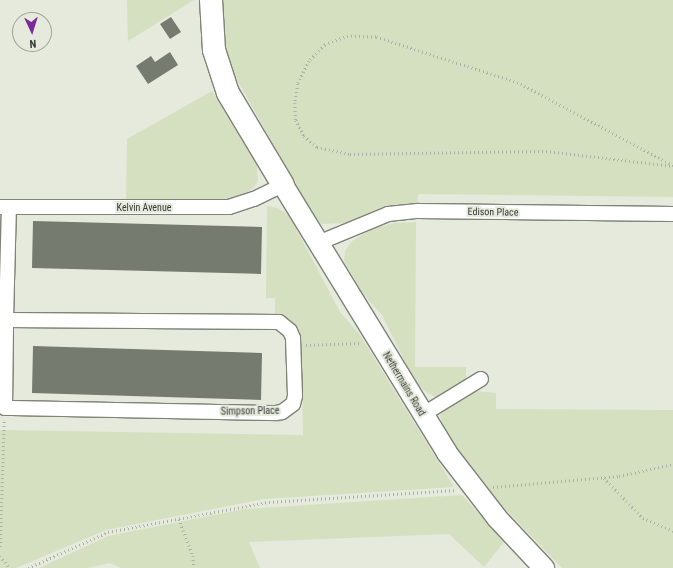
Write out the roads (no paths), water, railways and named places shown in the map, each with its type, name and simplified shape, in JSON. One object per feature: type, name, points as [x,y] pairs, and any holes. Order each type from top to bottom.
[{"type":"highway","points":[[211,0],[214,50],[228,93],[283,185]]},
{"type":"main road","name":"Nethermains Road","points":[[283,185],[422,415],[473,488],[497,518],[544,568]]},
{"type":"street","name":"Kelvin Avenue","points":[[4,207],[229,207],[254,200],[283,185]]},
{"type":"street","points":[[4,207],[6,320]]},
{"type":"street","name":"Edison Place","points":[[318,243],[388,214],[418,211],[673,214]]},
{"type":"street","name":"Simpson Place","points":[[6,320],[279,322],[290,331],[294,345],[295,396],[293,404],[282,412],[5,408],[6,320]]},
{"type":"street","points":[[422,415],[481,379]]}]
